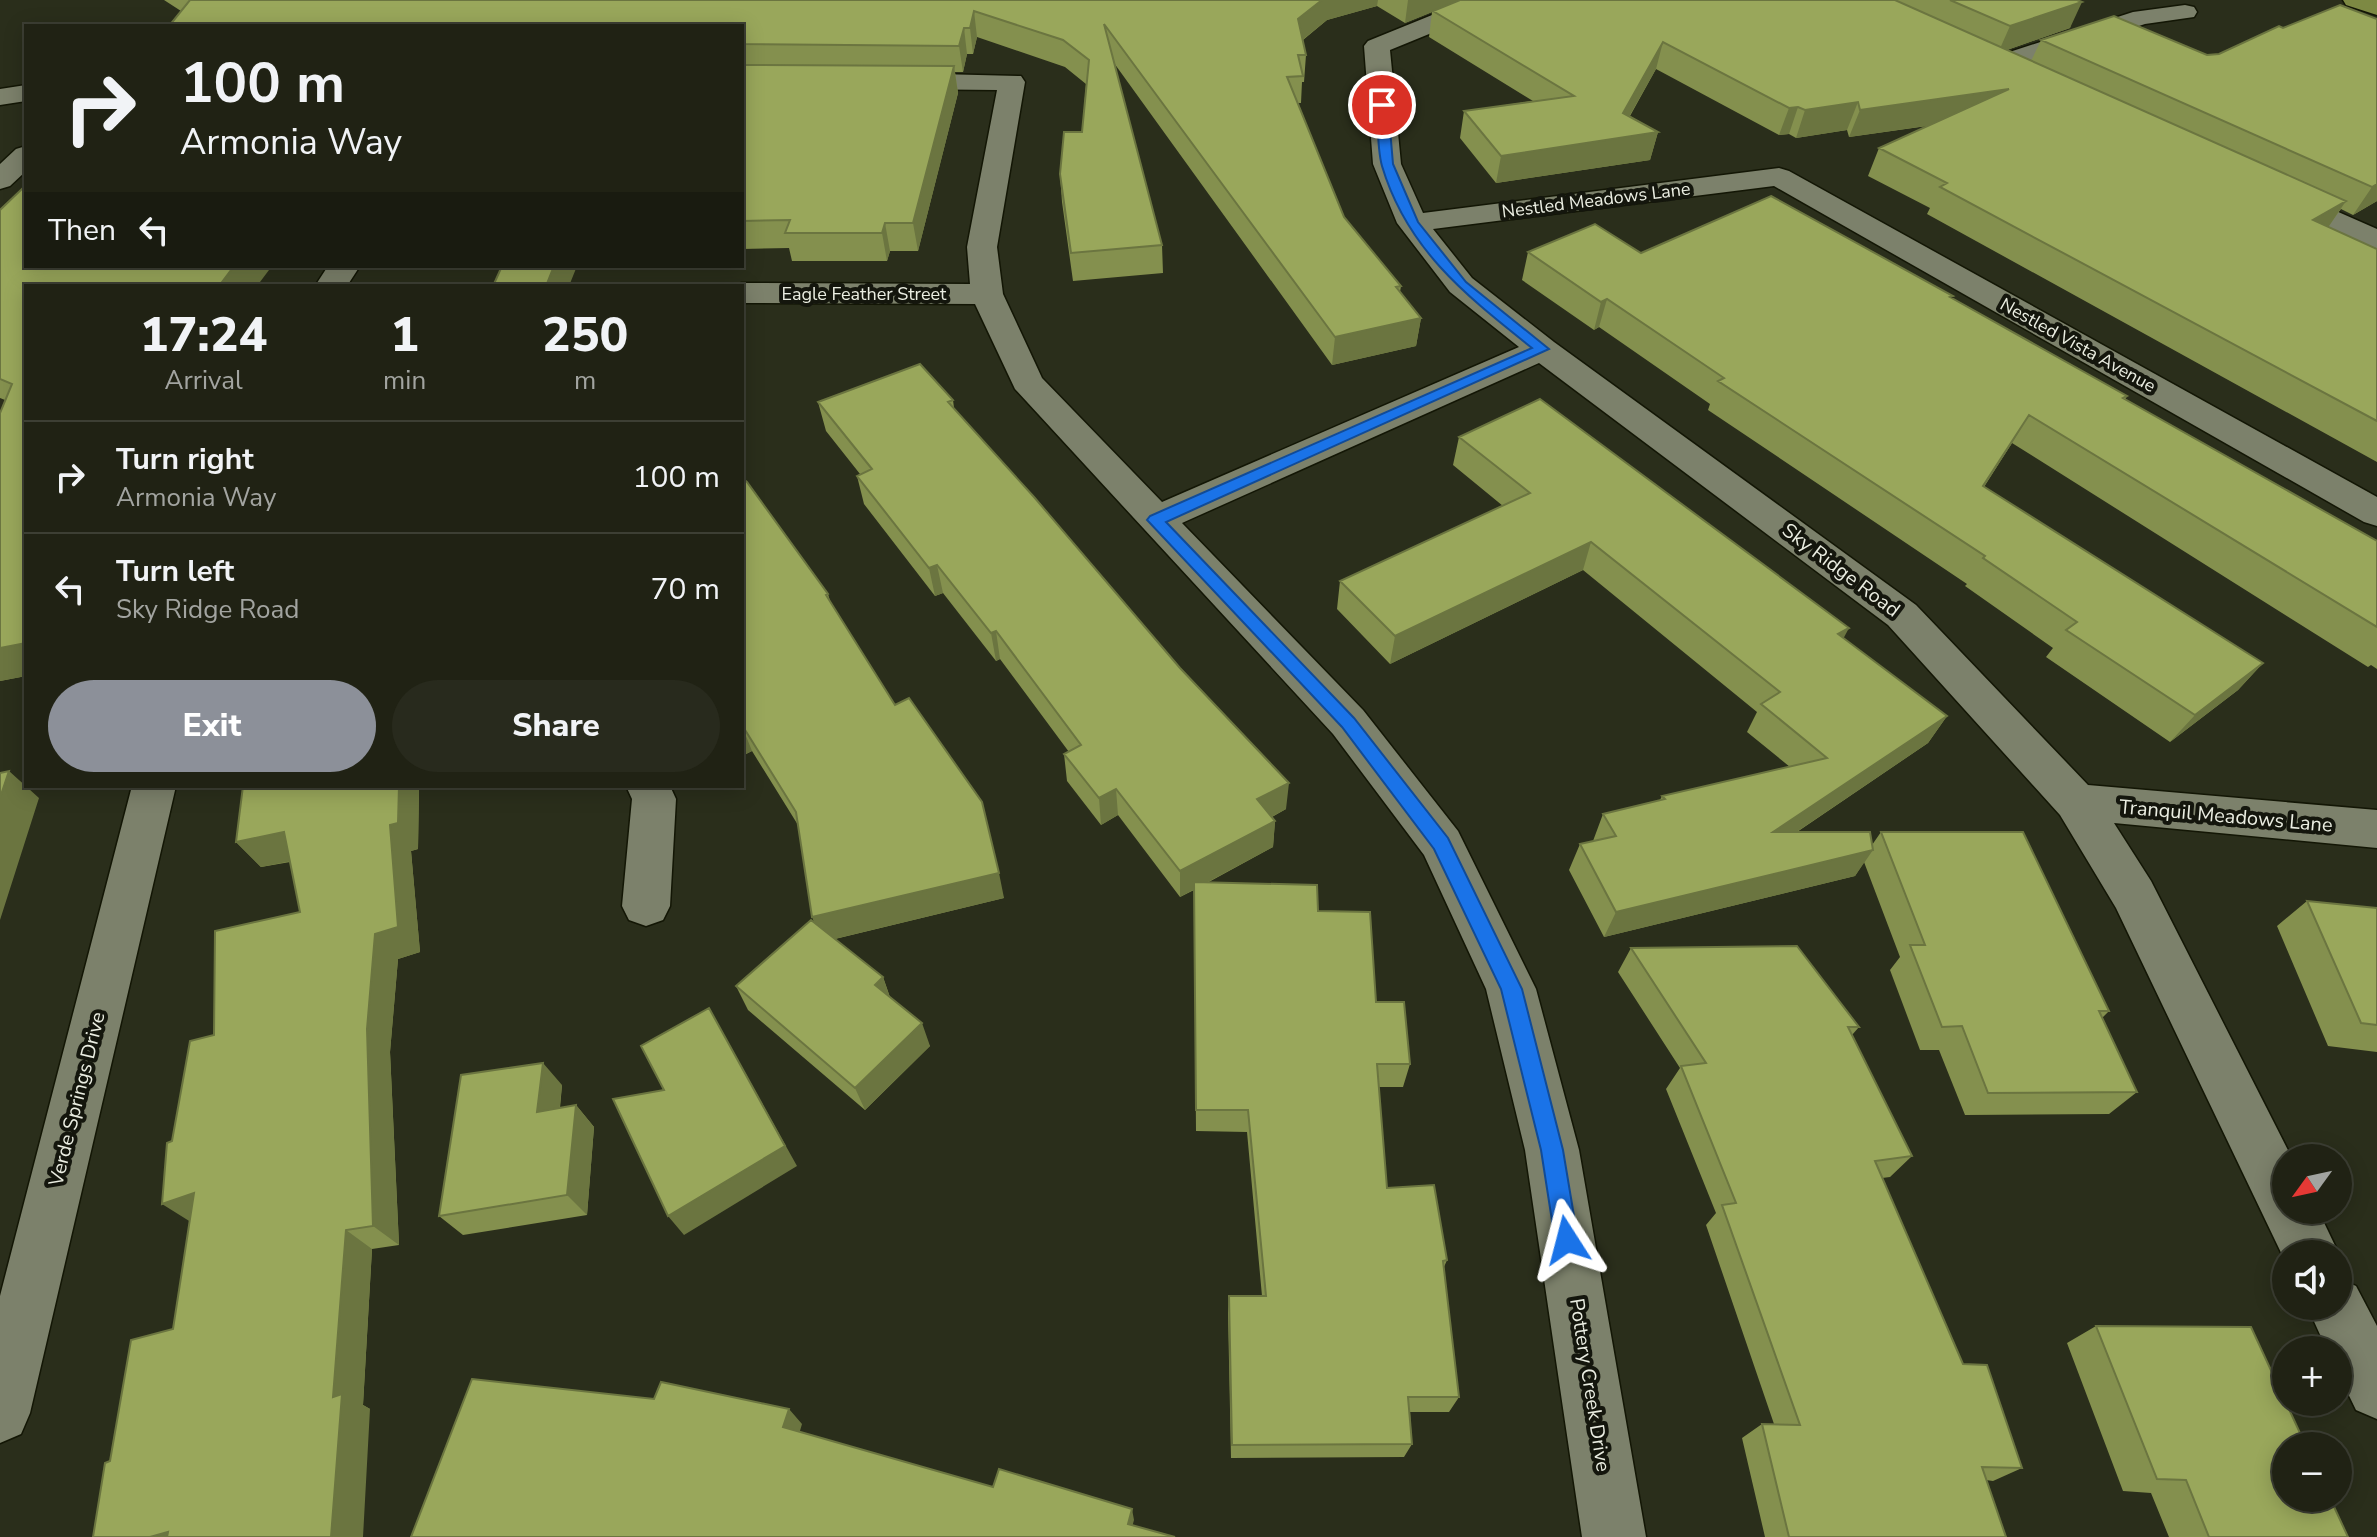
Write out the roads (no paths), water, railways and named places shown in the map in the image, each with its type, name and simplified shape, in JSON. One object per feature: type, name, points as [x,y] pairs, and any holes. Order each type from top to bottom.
[{"type":"main road","points":[[2355,0],[2377,8]]},
{"type":"street","name":"Sky Ridge Road","points":[[1491,0],[1377,46],[1387,164],[1412,223],[1461,285],[1542,349],[1902,615],[2076,802],[2134,895],[2272,1176]]},
{"type":"street","points":[[1997,65],[2142,17],[2185,12]]},
{"type":"street","points":[[1969,52],[2025,78]]},
{"type":"street","name":"Pottery Creek Drive","points":[[869,81],[1012,82],[982,247],[987,294],[1027,382],[1348,722],[1442,844],[1511,989],[1552,1150],[1614,1537]]},
{"type":"street","points":[[0,97],[24,93]]},
{"type":"street","points":[[0,180],[24,157]]},
{"type":"street","name":"Nestled Meadows Lane","points":[[1412,223],[1779,177]]},
{"type":"street","name":"Nestled Vista Avenue","points":[[1779,177],[2377,513]]},
{"type":"street","points":[[2250,182],[2377,240]]},
{"type":"street","name":"Eagle Feather Street","points":[[744,293],[987,294]]},
{"type":"street","points":[[1155,520],[1542,349]]},
{"type":"street","name":"Verde Springs Drive","points":[[0,1413],[154,788]]},
{"type":"street","points":[[646,906],[654,799],[649,788]]},
{"type":"street","name":"Tranquil Meadows Lane","points":[[2076,802],[2377,829]]},
{"type":"street","points":[[2343,1320],[2377,1389]]}]
